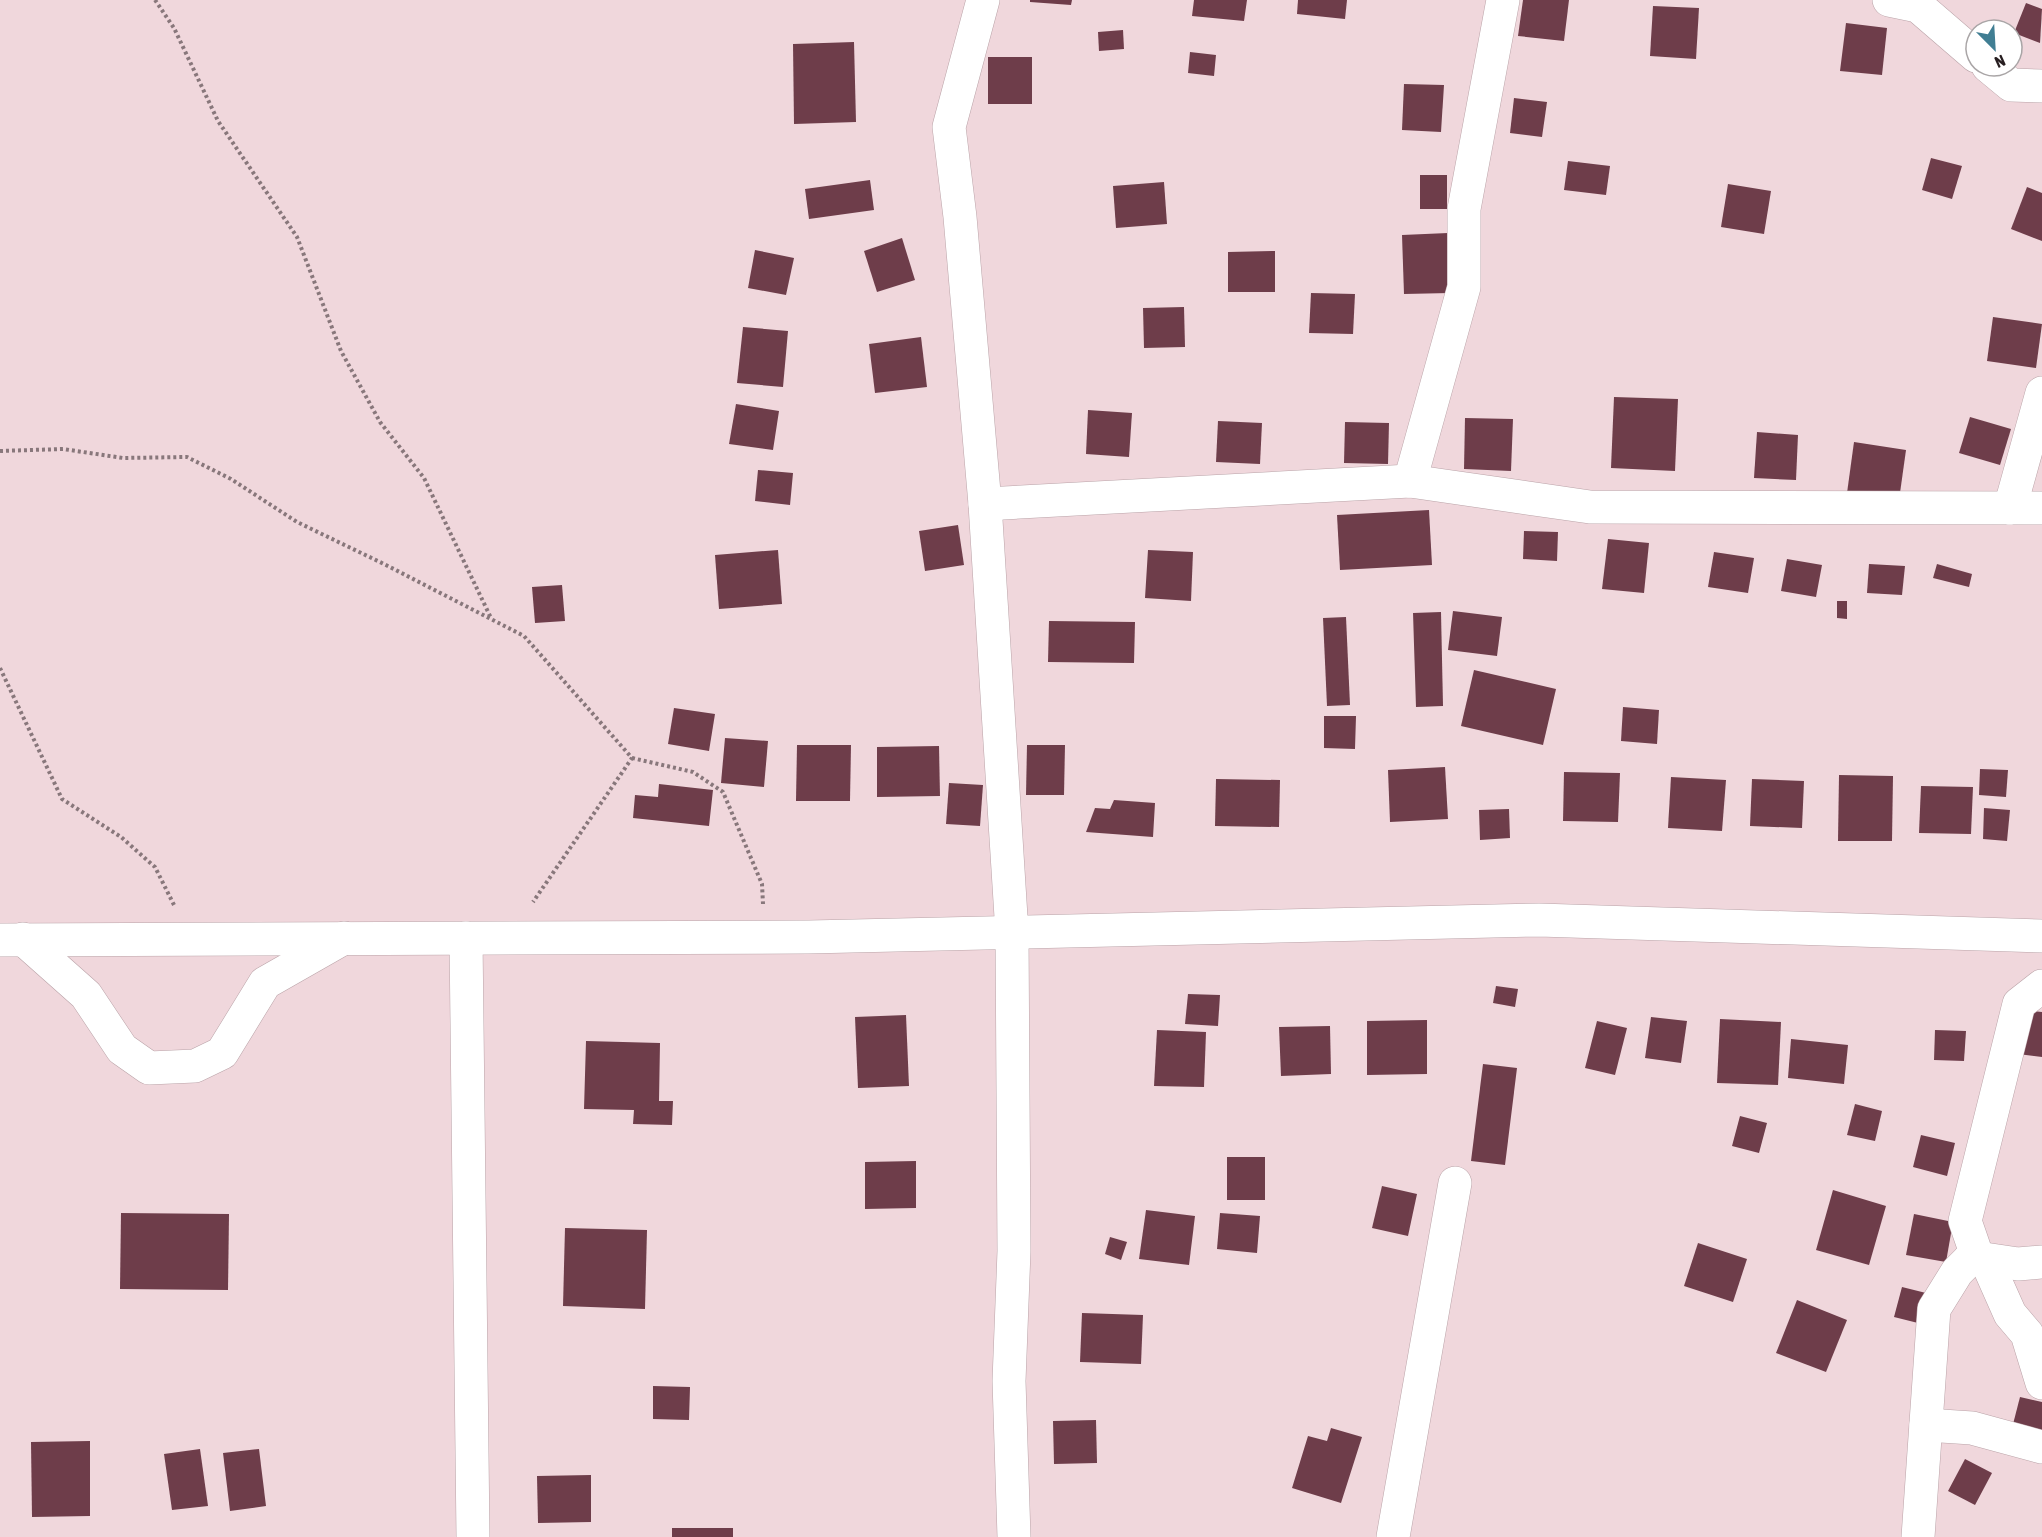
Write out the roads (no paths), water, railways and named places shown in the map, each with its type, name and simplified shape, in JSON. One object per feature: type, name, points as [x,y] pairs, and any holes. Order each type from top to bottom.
[{"type":"street","points":[[983,0],[949,127],[960,217],[985,504],[1012,933],[1014,1251],[1008,1381],[1014,1537]]},
{"type":"street","points":[[1410,481],[1464,287],[1464,209],[1503,0]]},
{"type":"street","points":[[1889,0],[1918,6],[1964,46]]},
{"type":"street","points":[[2003,78],[2011,85],[2042,86]]},
{"type":"street","points":[[2010,508],[2042,393]]},
{"type":"street","points":[[985,504],[1410,481],[1590,507],[2042,508]]},
{"type":"street","points":[[11,939],[763,937],[1539,920],[2042,936]]},
{"type":"street","points":[[11,939],[86,995],[122,1049],[148,1068],[195,1066],[222,1053],[265,983],[344,938]]},
{"type":"street","points":[[466,938],[473,1537]]},
{"type":"street","points":[[2042,986],[2019,1004],[1965,1221],[1978,1259],[2010,1314],[2026,1334],[2042,1383]]},
{"type":"street","points":[[1393,1537],[1455,1183]]},
{"type":"street","points":[[1918,1537],[1934,1309],[1957,1272],[1978,1259],[2018,1264],[2042,1262]]},
{"type":"street","points":[[1926,1425],[1972,1428],[2042,1447]]}]
